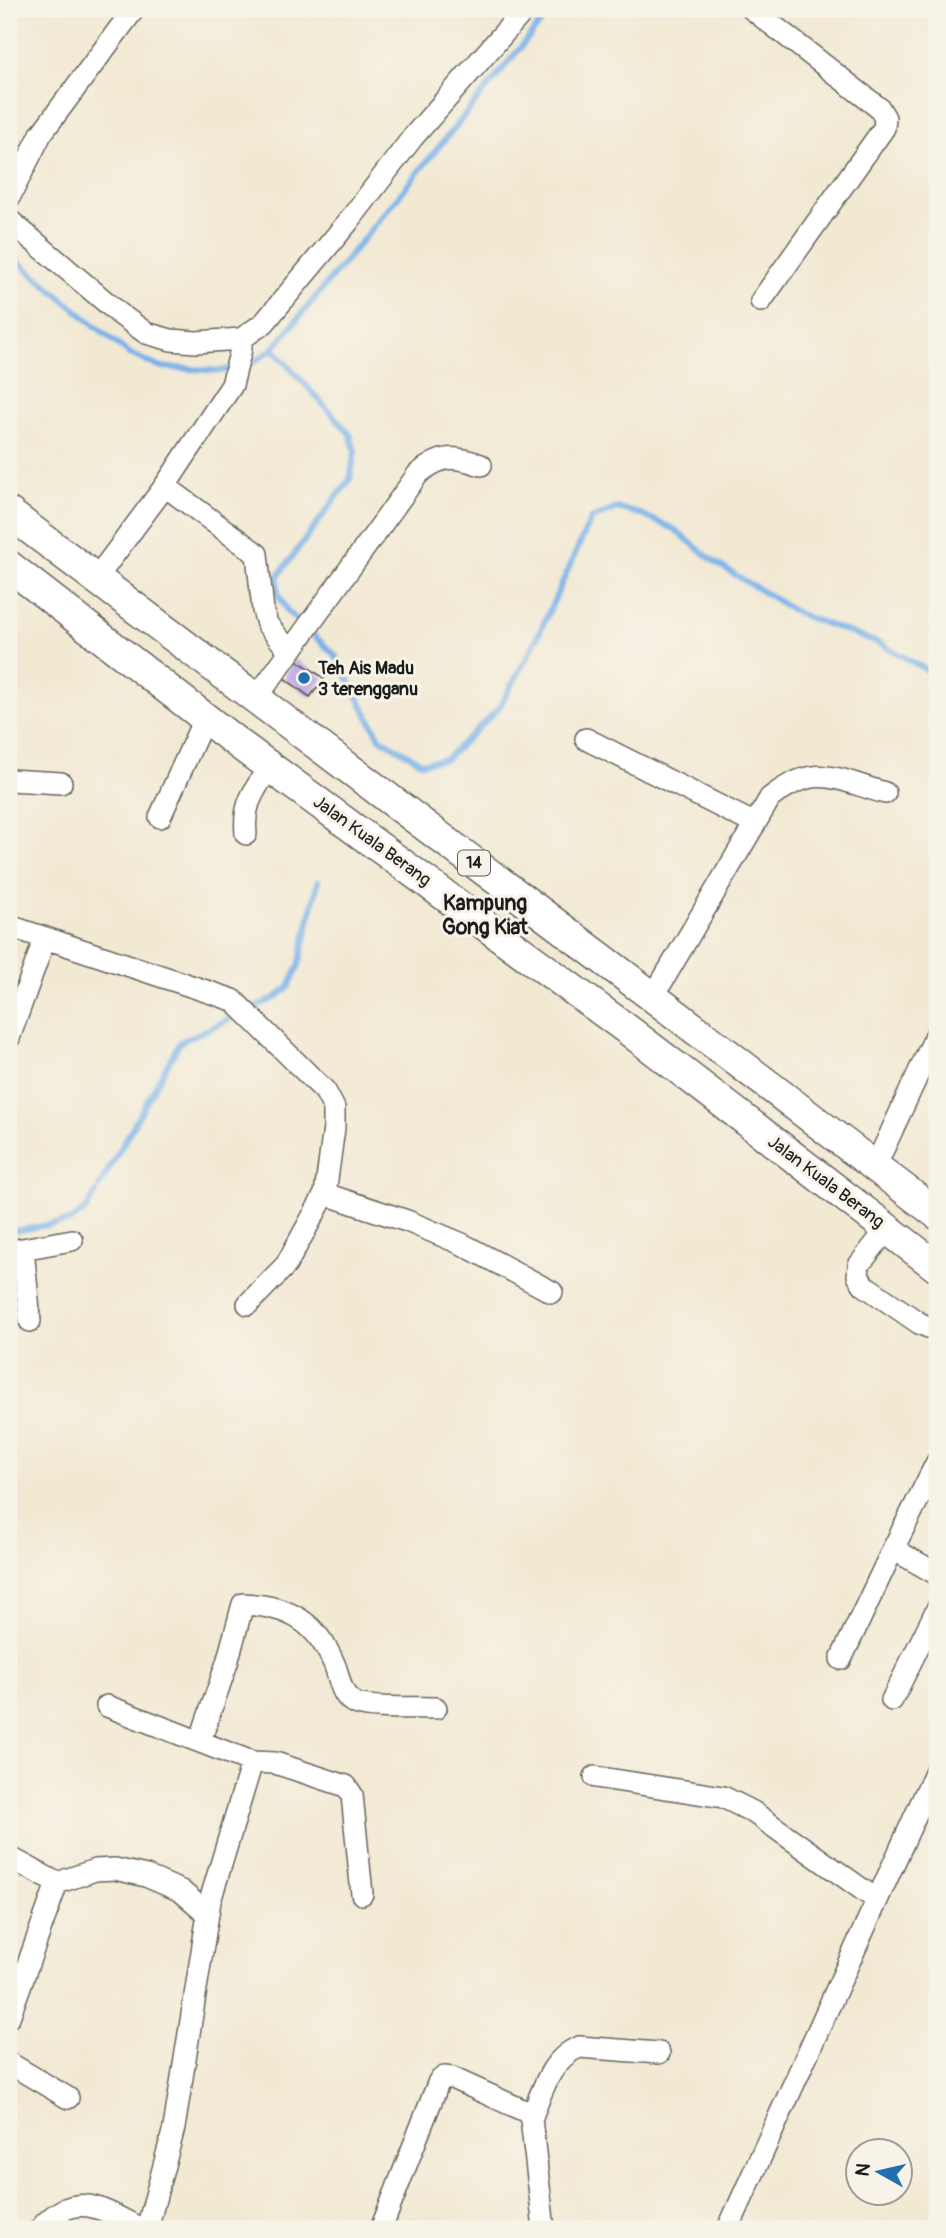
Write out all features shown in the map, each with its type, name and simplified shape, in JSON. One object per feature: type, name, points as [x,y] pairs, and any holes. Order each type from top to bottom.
[{"type":"highway","name":"14","points":[[9,513],[937,1214]]},
{"type":"highway","name":"Jalan Kuala Berang","points":[[9,566],[205,718],[628,1030],[937,1267]]},
{"type":"highway","points":[[875,1167],[865,1189],[883,1226]]},
{"type":"street","points":[[9,198],[41,134],[134,9]]},
{"type":"street","points":[[95,580],[165,486],[232,385],[241,344],[264,323],[348,222],[413,137],[525,9]]},
{"type":"street","points":[[752,9],[880,107],[886,118],[884,128],[761,301]]},
{"type":"street","points":[[9,220],[121,315],[146,332],[171,340],[241,344]]},
{"type":"street","points":[[255,700],[418,474],[431,463],[448,458],[465,459],[481,465]]},
{"type":"street","points":[[165,486],[257,554],[262,610],[267,624],[295,644]]},
{"type":"street","points":[[160,817],[205,718]]},
{"type":"street","points":[[586,738],[755,824]]},
{"type":"street","points":[[246,834],[244,812],[247,803],[269,766]]},
{"type":"street","points":[[653,997],[770,798],[792,782],[802,778],[825,776],[885,793]]},
{"type":"street","points":[[9,780],[61,783]]},
{"type":"street","points":[[9,926],[233,1000],[325,1091],[334,1108],[325,1194],[286,1265],[248,1304]]},
{"type":"street","points":[[9,1038],[45,938]]},
{"type":"street","points":[[875,1167],[937,1033]]},
{"type":"street","points":[[325,1194],[407,1221],[462,1244],[552,1293]]},
{"type":"street","points":[[883,1226],[859,1265],[858,1276],[864,1285],[919,1323],[928,1327],[937,1324]]},
{"type":"street","points":[[30,1321],[16,1250],[72,1241]]},
{"type":"street","points":[[841,1659],[937,1462]]},
{"type":"street","points":[[893,1549],[937,1574]]},
{"type":"street","points":[[201,1741],[243,1604],[279,1609],[305,1621],[323,1642],[343,1692],[351,1702],[364,1706],[436,1708]]},
{"type":"street","points":[[892,1700],[937,1609]]},
{"type":"street","points":[[107,1706],[253,1762],[275,1763],[346,1786],[352,1795],[362,1894]]},
{"type":"street","points":[[148,2229],[174,2128],[208,1914],[253,1762]]},
{"type":"street","points":[[728,2229],[937,1768]]},
{"type":"street","points":[[596,1777],[723,1797],[753,1812],[877,1900]]},
{"type":"street","points":[[9,1857],[57,1883],[94,1870],[115,1869],[146,1876],[181,1891],[208,1914]]},
{"type":"street","points":[[9,2017],[57,1883]]},
{"type":"street","points":[[531,2119],[548,2079],[558,2061],[568,2052],[579,2047],[659,2053]]},
{"type":"street","points":[[9,2063],[68,2098]]},
{"type":"street","points":[[381,2229],[439,2081],[444,2077],[452,2078],[527,2112],[531,2119],[544,2229]]},
{"type":"street","points":[[40,2229],[60,2212],[84,2204],[98,2207],[141,2229]]},
{"type":"building","name":"Teh Ais Madu 3 terengganu","points":[[295,659],[324,678],[310,697],[284,678]]},
{"type":"waterway","points":[[241,366],[254,362],[273,349],[552,9]]},
{"type":"waterway","points":[[9,254],[128,353],[159,367],[221,371],[230,369]]},
{"type":"waterway","points":[[273,349],[350,434],[355,451],[350,479],[278,576],[278,594],[288,612],[335,655],[380,738],[422,763],[446,759],[498,709],[531,651],[591,519],[617,508],[640,514],[674,529],[716,563],[799,614],[881,644],[937,676]]},
{"type":"waterway","points":[[9,1232],[70,1221],[86,1210],[180,1042],[275,998],[288,988],[299,966],[318,881]]},
{"type":"place","name":"Teh Ais Madu 3 terengganu","points":[[304,678]]},
{"type":"district","name":"Kampung Gong Kiat","points":[[485,915]]}]
